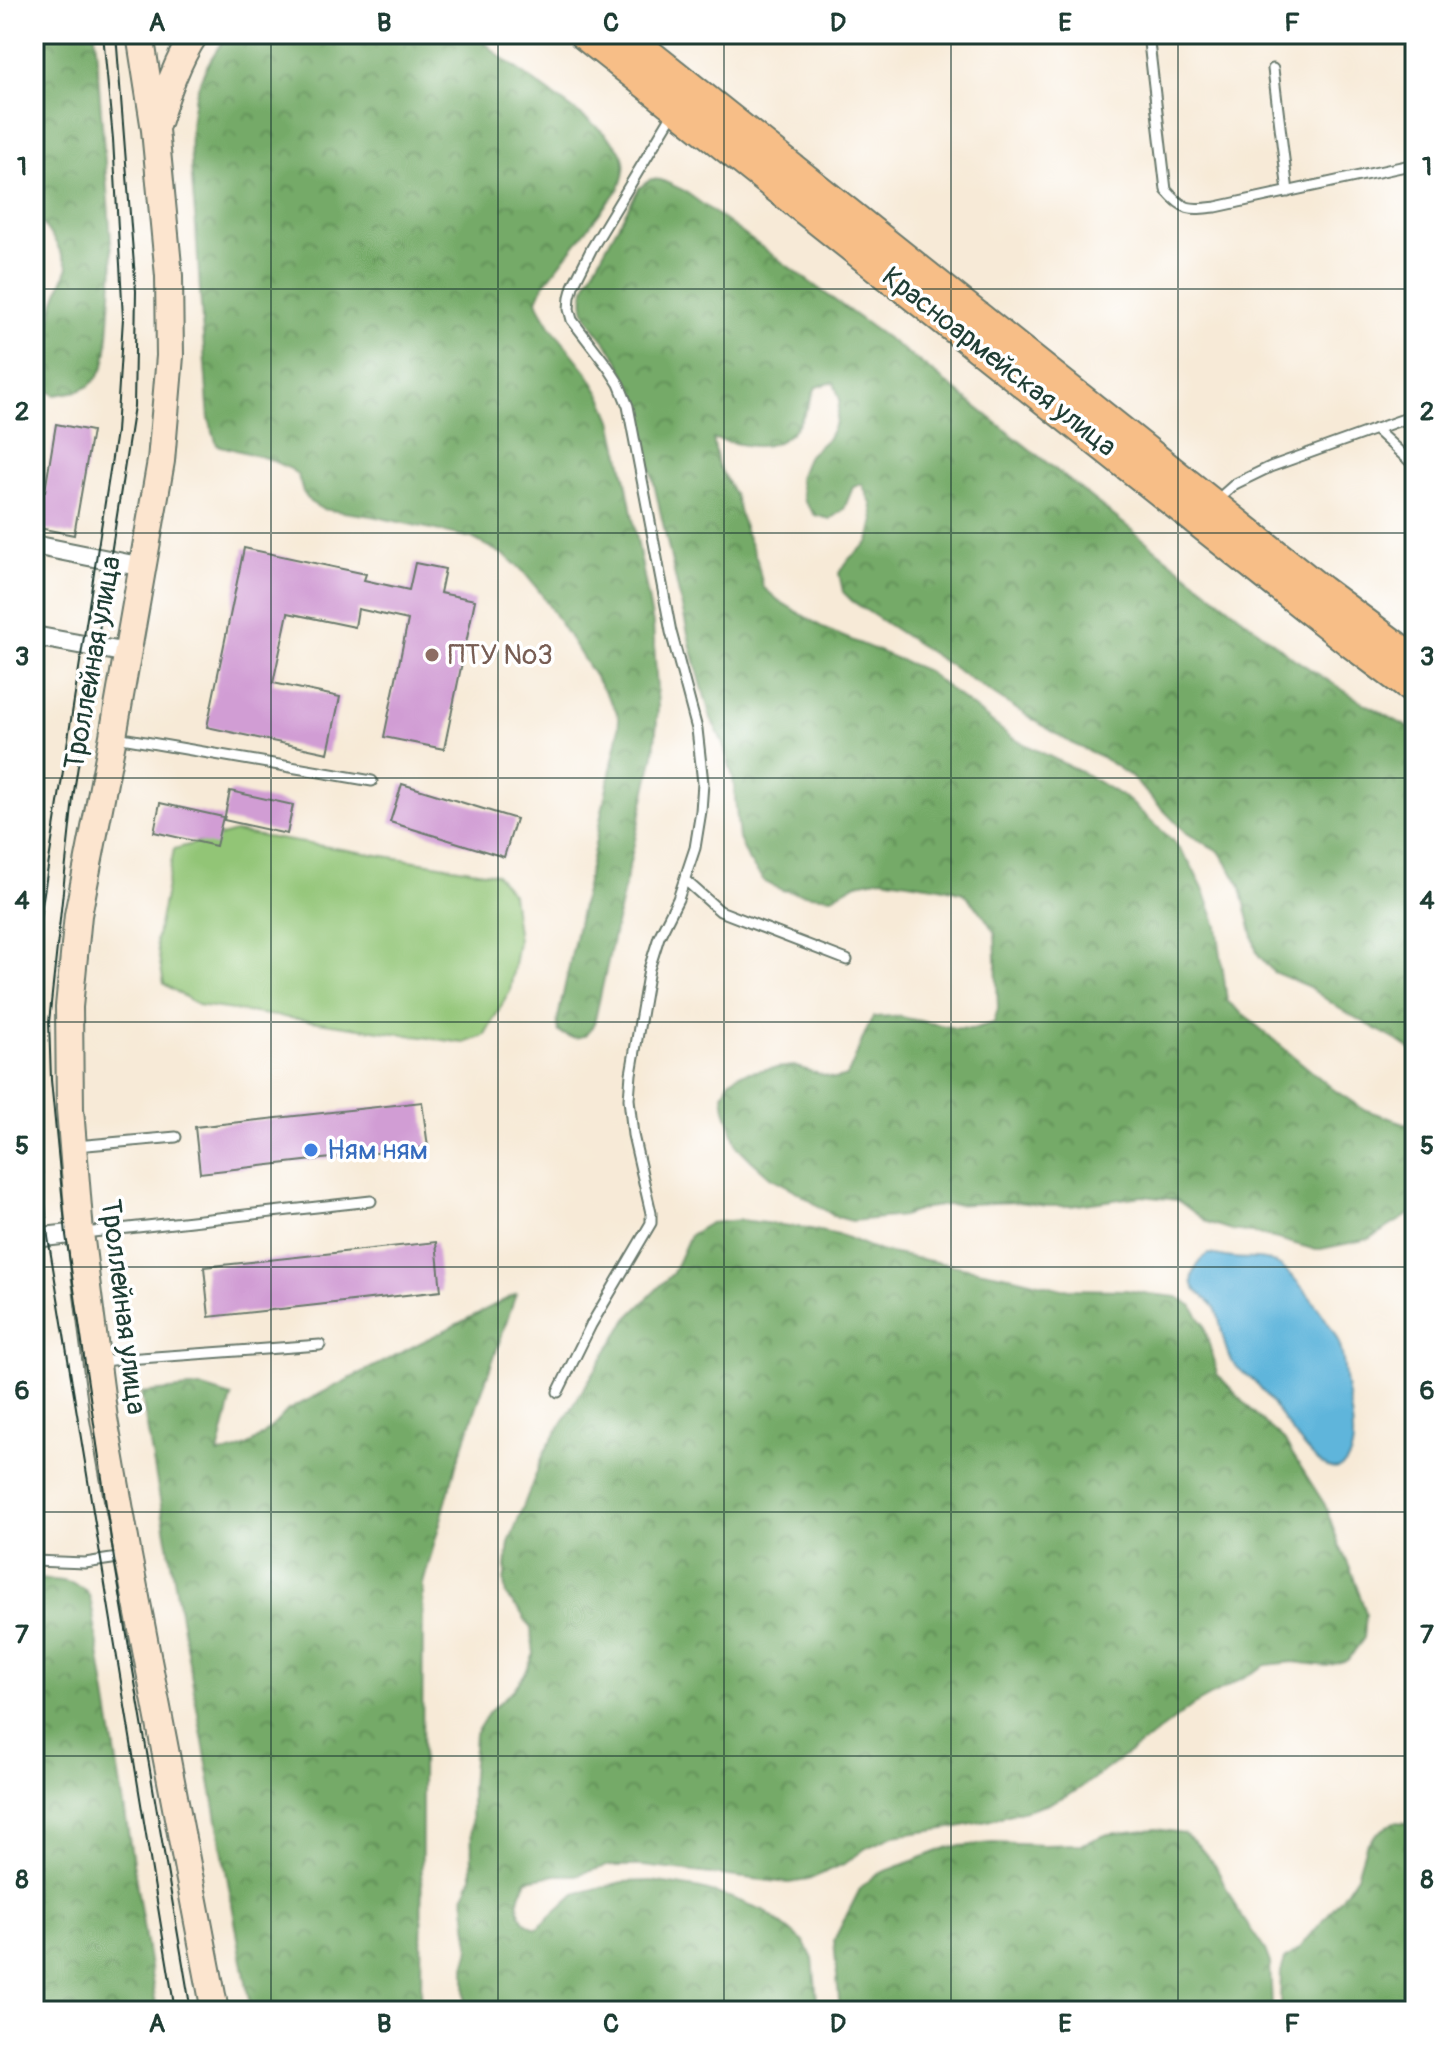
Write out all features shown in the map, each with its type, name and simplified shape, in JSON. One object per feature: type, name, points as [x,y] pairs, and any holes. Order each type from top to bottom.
[{"type":"main road","name":"Красноармейская улица","points":[[584,34],[644,51],[1207,514],[1352,643],[1415,690]]},
{"type":"main road","name":"Красноармейская улица","points":[[644,51],[677,107],[1207,514],[1321,591],[1415,661]]},
{"type":"street","name":"Троллейная улица","points":[[140,34],[155,130],[169,276],[170,356],[161,461],[81,901],[72,969],[69,1050],[72,1146],[96,1361],[128,1556],[215,2011]]},
{"type":"street","points":[[155,130],[171,81],[195,34]]},
{"type":"street","points":[[34,545],[143,567]]},
{"type":"street","points":[[34,636],[128,653]]},
{"type":"street","points":[[34,1238],[80,1233]]},
{"type":"lane","points":[[1148,34],[1166,190],[1178,204],[1191,210],[1216,207],[1415,164]]},
{"type":"lane","points":[[1273,69],[1288,192]]},
{"type":"lane","points":[[558,1392],[591,1325],[651,1223],[633,1135],[629,1099],[631,1074],[649,969],[695,848],[701,811],[702,772],[697,729],[671,632],[628,406],[619,384],[572,320],[569,309],[573,286],[592,248],[677,107]]},
{"type":"lane","points":[[1207,514],[1224,493],[1249,477],[1415,415]]},
{"type":"lane","points":[[1375,429],[1415,466]]},
{"type":"lane","points":[[113,736],[372,781]]},
{"type":"lane","points":[[685,880],[720,911],[847,960]]},
{"type":"lane","points":[[72,1146],[176,1137]]},
{"type":"lane","points":[[80,1233],[371,1201]]},
{"type":"lane","points":[[96,1361],[320,1345]]},
{"type":"lane","points":[[34,1561],[85,1563],[128,1556]]},
{"type":"green space","points":[[34,34],[95,34],[113,266],[104,366],[89,386],[55,395],[42,384],[40,376],[54,303],[68,267],[34,211]]},
{"type":"green space","points":[[229,34],[476,34],[499,56],[596,126],[617,146],[624,160],[619,188],[543,286],[537,300],[551,327],[587,372],[612,420],[653,624],[658,708],[654,754],[594,1024],[583,1036],[570,1037],[559,1032],[557,1023],[618,736],[619,718],[615,708],[540,592],[506,556],[472,538],[372,516],[322,509],[310,502],[298,476],[291,469],[266,458],[217,445],[209,419],[191,130],[200,81]]},
{"type":"green space","points":[[651,179],[683,190],[921,363],[1293,658],[1415,731],[1415,1053],[1307,986],[1273,972],[1257,953],[1240,884],[1219,851],[1186,833],[1130,776],[1013,707],[852,601],[843,592],[839,573],[850,558],[869,542],[874,520],[871,503],[862,484],[853,487],[844,509],[830,519],[815,515],[804,501],[799,478],[807,457],[828,438],[836,422],[840,400],[834,382],[816,387],[796,427],[780,441],[757,446],[713,439],[718,465],[735,496],[763,587],[778,600],[827,630],[925,670],[1012,738],[1089,776],[1128,800],[1173,841],[1190,863],[1217,926],[1227,1001],[1333,1089],[1363,1109],[1415,1127],[1415,1211],[1369,1239],[1316,1250],[1207,1222],[1177,1200],[1142,1196],[1070,1206],[1017,1202],[947,1205],[903,1216],[852,1221],[834,1216],[770,1177],[737,1146],[723,1095],[729,1082],[739,1074],[794,1066],[835,1079],[847,1076],[873,1017],[896,1016],[972,1029],[994,1023],[998,1008],[995,933],[964,893],[882,878],[857,883],[832,897],[811,895],[782,890],[765,882],[749,861],[739,839],[733,777],[722,741],[711,719],[691,647],[634,399],[618,360],[591,324],[584,306],[587,282],[639,188]]},
{"type":"green space","points":[[235,832],[496,874],[512,894],[518,941],[510,991],[484,1036],[464,1043],[198,1005],[164,984],[156,941],[174,849]]},
{"type":"green space","points":[[740,1220],[806,1228],[843,1236],[879,1251],[1062,1289],[1126,1290],[1177,1297],[1192,1306],[1204,1325],[1217,1374],[1283,1439],[1325,1505],[1366,1613],[1364,1638],[1348,1660],[1327,1666],[1293,1662],[1266,1665],[1192,1706],[1076,1791],[1050,1803],[987,1821],[893,1836],[808,1880],[788,1883],[643,1866],[607,1866],[576,1875],[527,1880],[523,1887],[518,1908],[520,1914],[523,1920],[537,1929],[575,1894],[622,1882],[652,1881],[701,1889],[763,1910],[805,1943],[813,1959],[818,2011],[465,2011],[465,1967],[470,1949],[464,1896],[472,1877],[471,1789],[475,1734],[489,1712],[513,1690],[534,1654],[531,1629],[506,1596],[504,1582],[509,1543],[545,1451],[627,1319],[673,1273],[690,1235],[710,1223]]},
{"type":"green space","points":[[516,1294],[456,1466],[423,1584],[421,2011],[251,2011],[141,1393],[200,1387],[232,1397],[218,1454],[230,1452],[257,1440],[288,1410]]},
{"type":"green space","points":[[34,1579],[77,1585],[90,1599],[157,2011],[34,2011]]},
{"type":"green space","points":[[1394,1822],[1415,1826],[1415,2011],[1282,2011],[1281,1972],[1285,1959],[1300,1948],[1341,1899],[1357,1875],[1366,1845]]},
{"type":"green space","points":[[1156,1829],[1183,1833],[1198,1845],[1216,1867],[1270,1963],[1272,2006],[1269,2011],[840,2011],[834,1940],[861,1887],[875,1875],[949,1847],[993,1843],[1082,1844],[1108,1834]]},
{"type":"water","points":[[1209,1254],[1263,1260],[1280,1266],[1305,1291],[1329,1324],[1342,1354],[1353,1428],[1351,1451],[1341,1467],[1331,1468],[1320,1463],[1297,1438],[1259,1386],[1232,1362],[1216,1309],[1194,1287],[1193,1276],[1197,1266]]},
{"type":"building","points":[[56,424],[92,431],[74,535],[34,527],[34,489],[45,491]]},
{"type":"building","name":"ПТУ №3","points":[[244,548],[366,574],[364,580],[409,590],[415,563],[445,569],[440,593],[475,600],[444,749],[384,737],[408,620],[358,609],[355,627],[288,613],[273,683],[340,697],[328,753],[207,727]]},
{"type":"building","points":[[402,784],[516,819],[504,857],[390,822]]},
{"type":"building","points":[[230,791],[293,805],[287,834],[224,820]]},
{"type":"building","points":[[160,803],[223,817],[216,846],[154,832]]},
{"type":"building","points":[[422,1102],[428,1147],[200,1173],[195,1127]]},
{"type":"building","points":[[436,1242],[441,1291],[209,1317],[204,1267]]},
{"type":"tram line","points":[[34,983],[38,931],[116,432],[123,318],[113,139],[103,34]]},
{"type":"tram line","points":[[116,34],[136,291],[134,406],[73,798],[49,1022],[51,1080],[66,1235],[114,1559],[191,2011]]},
{"type":"tram line","points":[[34,1081],[48,1237],[175,2011]]},
{"type":"place","name":"ПТУ №3","points":[[432,655]]},
{"type":"place","name":"Ням ням","points":[[311,1150]]}]
